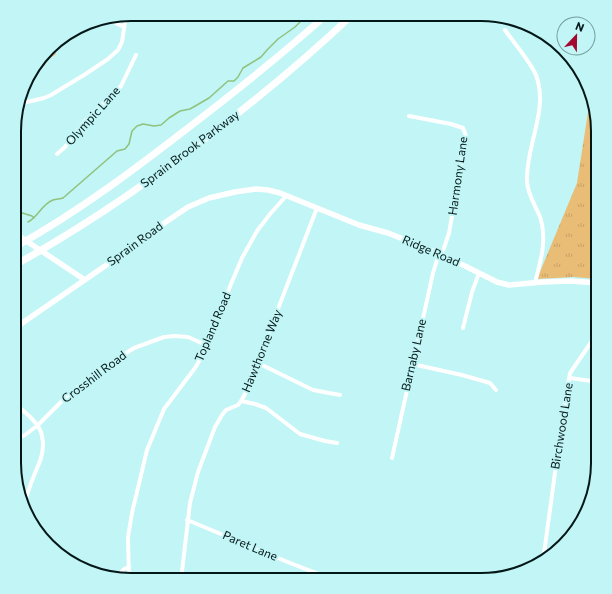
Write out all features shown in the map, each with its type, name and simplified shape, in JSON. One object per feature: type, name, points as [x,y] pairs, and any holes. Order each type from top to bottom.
[{"type":"highway","name":"Sprain Brook Parkway","points":[[21,244],[66,217],[103,192],[157,152],[254,76],[318,21]]},
{"type":"highway","name":"Sprain Brook Parkway","points":[[21,262],[97,216],[193,148],[285,75],[345,21]]},
{"type":"street","points":[[25,103],[51,95],[108,59],[118,50],[122,42],[125,21]]},
{"type":"street","points":[[113,23],[124,30]]},
{"type":"street","points":[[505,30],[530,64],[536,75],[541,98],[527,170],[529,191],[541,219],[544,240],[535,283]]},
{"type":"street","name":"Olympic Lane","points":[[57,154],[65,147],[84,122],[121,86],[136,55]]},
{"type":"street","name":"Harmony Lane","points":[[409,116],[451,124],[463,128],[465,133],[465,143],[450,233],[441,254]]},
{"type":"street","name":"Sprain Road","points":[[21,324],[188,207],[209,198],[235,192],[256,189],[268,190]]},
{"type":"street","name":"Ridge Road","points":[[268,190],[287,195],[359,225],[388,233],[441,254],[497,282],[509,285],[570,281],[591,282]]},
{"type":"street","name":"Topland Road","points":[[128,573],[128,537],[132,513],[147,450],[164,409],[195,368],[207,346],[242,258],[257,231],[287,195]]},
{"type":"street","name":"Hawthorne Way","points":[[182,573],[187,520],[198,472],[215,427],[222,415],[226,410],[238,405],[245,394],[318,208]]},
{"type":"street","points":[[21,237],[77,273],[85,280]]},
{"type":"street","name":"Barnaby Lane","points":[[392,458],[433,272],[437,260],[441,254]]},
{"type":"street","points":[[463,328],[472,292],[479,273]]},
{"type":"street","name":"Crosshill Road","points":[[21,437],[38,425],[74,390],[106,366],[134,348],[164,337],[175,336],[188,337],[207,346]]},
{"type":"street","name":"Birchwood Lane","points":[[544,553],[570,373],[591,342]]},
{"type":"street","points":[[258,363],[313,390],[340,395]]},
{"type":"street","points":[[412,364],[490,383],[496,390]]},
{"type":"street","points":[[570,378],[591,381]]},
{"type":"street","points":[[241,401],[266,408],[300,434],[338,443]]},
{"type":"street","points":[[21,409],[38,425],[42,436],[43,448],[41,458],[33,475],[27,496]]},
{"type":"street","name":"Paret Lane","points":[[187,520],[278,559],[317,573]]},
{"type":"street","points":[[122,573],[124,569],[128,567]]},
{"type":"green space","points":[[55,51],[56,54],[49,59],[42,67]]},
{"type":"green space","points":[[589,109],[591,124],[591,278],[574,277],[537,279],[577,183]]},
{"type":"waterway","points":[[28,222],[35,217],[49,202],[63,198],[117,151],[125,149],[129,144],[132,131],[137,126],[143,124],[154,126],[161,125],[180,111],[190,109],[209,98],[228,81],[234,81],[243,68],[261,57],[278,39],[301,21]]},
{"type":"waterway","points":[[21,213],[34,218]]}]
